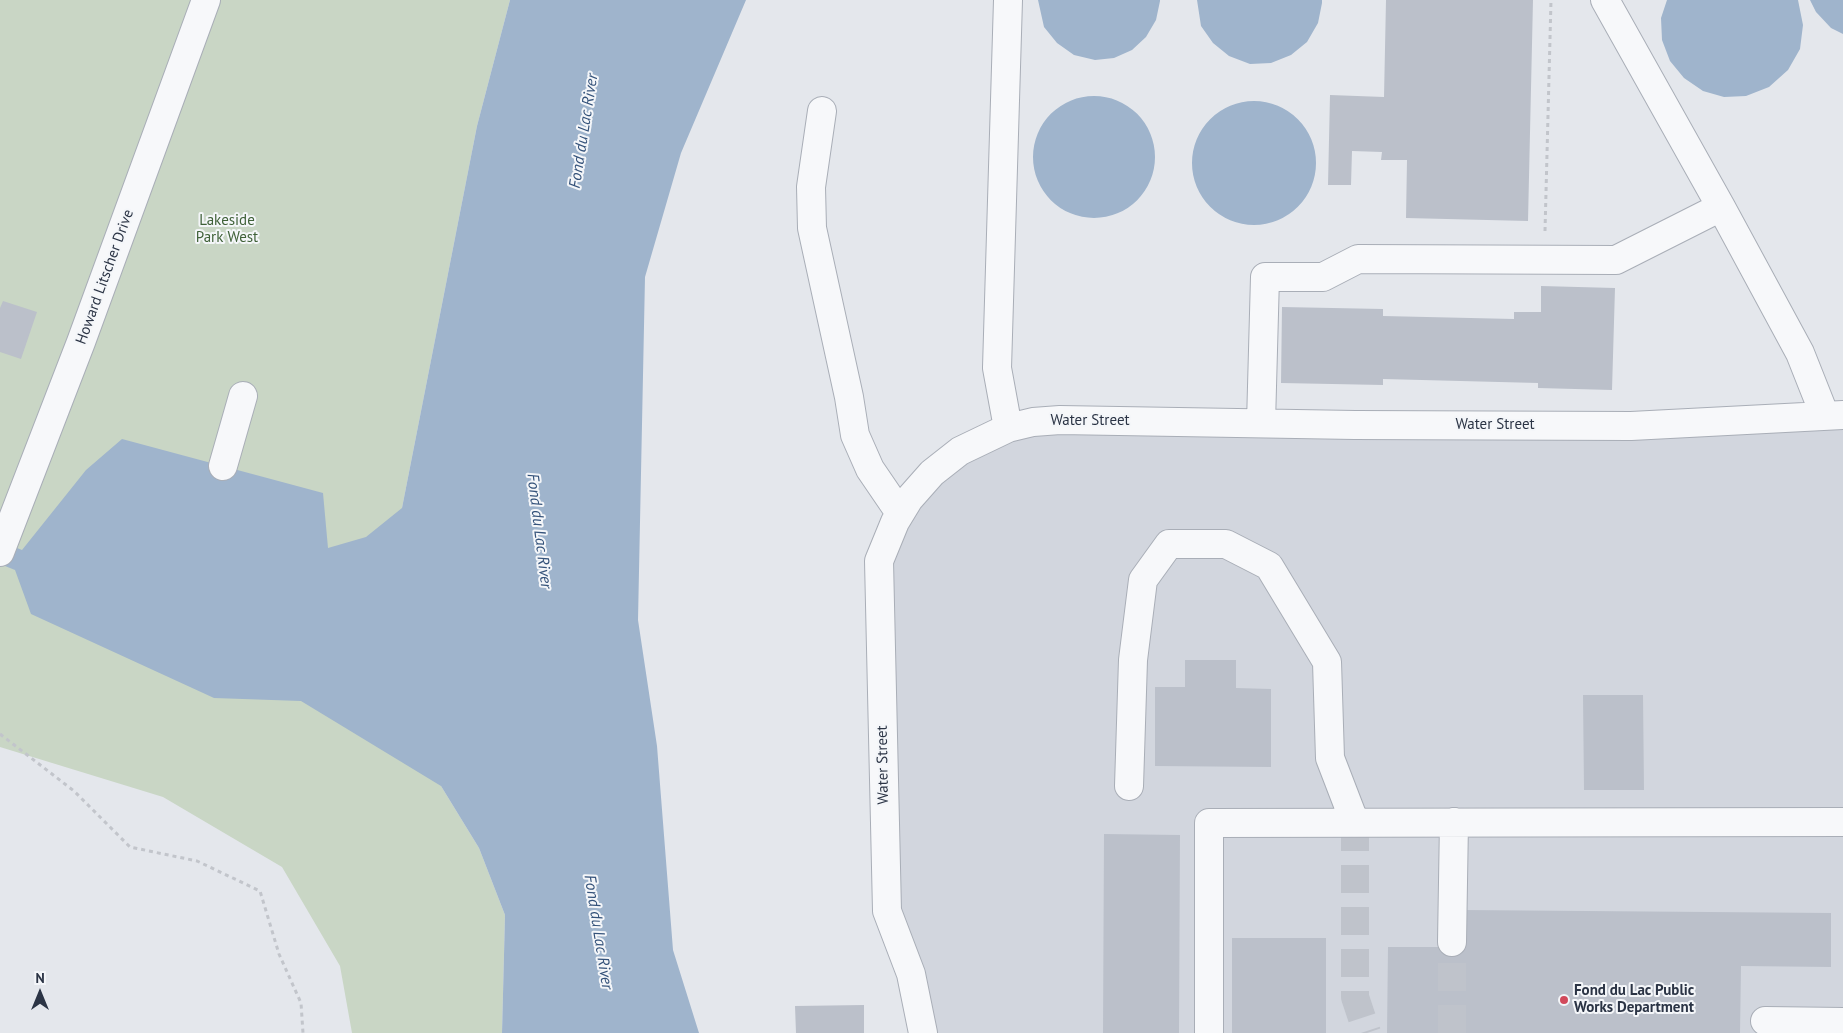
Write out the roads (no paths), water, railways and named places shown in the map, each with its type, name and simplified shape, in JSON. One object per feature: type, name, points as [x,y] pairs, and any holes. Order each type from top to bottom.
[{"type":"street","name":"Howard Litscher Drive","points":[[0,552],[81,342],[206,0]]},
{"type":"street","points":[[1008,0],[997,368],[1008,428]]},
{"type":"street","points":[[1605,0],[1721,207],[1834,416]]},
{"type":"street","points":[[822,111],[811,187],[812,228],[849,398],[855,435],[870,469],[900,513]]},
{"type":"street","points":[[1261,423],[1266,277],[1323,277],[1358,258],[1616,260],[1721,207]]},
{"type":"street","points":[[223,466],[244,396]]},
{"type":"street","name":"Water Street","points":[[923,1033],[911,974],[886,911],[879,561],[900,513],[920,485],[939,466],[975,442],[1008,428],[1033,422],[1060,420],[1631,426],[1834,416]]},
{"type":"street","points":[[1129,786],[1133,660],[1143,580],[1169,544],[1226,544],[1269,566],[1327,662],[1330,758],[1355,823]]},
{"type":"street","points":[[1452,942],[1454,822]]},
{"type":"street","points":[[1209,1033],[1209,823],[1843,822]]},
{"type":"street","points":[[1765,1021],[1843,1022]]},
{"type":"water","name":"Fond du Lac River","points":[[510,0],[746,0],[681,153],[645,277],[638,620],[657,746],[673,950],[699,1033],[502,1033],[505,915],[479,848],[441,786],[301,701],[214,698],[31,614],[15,570],[0,564],[0,541],[22,550],[86,470],[122,439],[323,493],[328,548],[366,537],[402,508],[477,126]]},
{"type":"water","points":[[1038,0],[1160,1],[1156,20],[1146,37],[1132,50],[1114,58],[1095,60],[1074,55],[1057,43],[1044,27]]},
{"type":"water","points":[[1197,0],[1322,0],[1322,3],[1318,23],[1307,42],[1291,55],[1271,63],[1250,64],[1229,56],[1213,43],[1201,26]]},
{"type":"water","points":[[1667,0],[1798,0],[1803,25],[1800,49],[1788,70],[1769,87],[1746,96],[1724,97],[1703,91],[1684,78],[1670,61],[1662,40],[1661,18]]},
{"type":"water","points":[[1810,0],[1843,0],[1843,34],[1831,28],[1816,12]]},
{"type":"water","points":[[1094,96],[1117,100],[1137,114],[1151,134],[1155,157],[1151,180],[1137,200],[1117,214],[1094,218],[1071,214],[1051,200],[1037,180],[1033,157],[1037,134],[1051,114],[1071,100]]},
{"type":"water","points":[[1254,101],[1278,106],[1298,119],[1311,139],[1316,163],[1311,187],[1298,207],[1278,220],[1254,225],[1230,220],[1210,207],[1197,187],[1192,163],[1197,139],[1210,119],[1230,106]]},
{"type":"tunnel","points":[[1355,823],[1355,997],[1367,1033]]},
{"type":"tunnel","points":[[1452,942],[1452,1033]]},
{"type":"place","name":"Fond du Lac Public Works Department","points":[[1564,1000]]},
{"type":"park label","name":"Lakeside Park West","points":[[227,230]]}]
